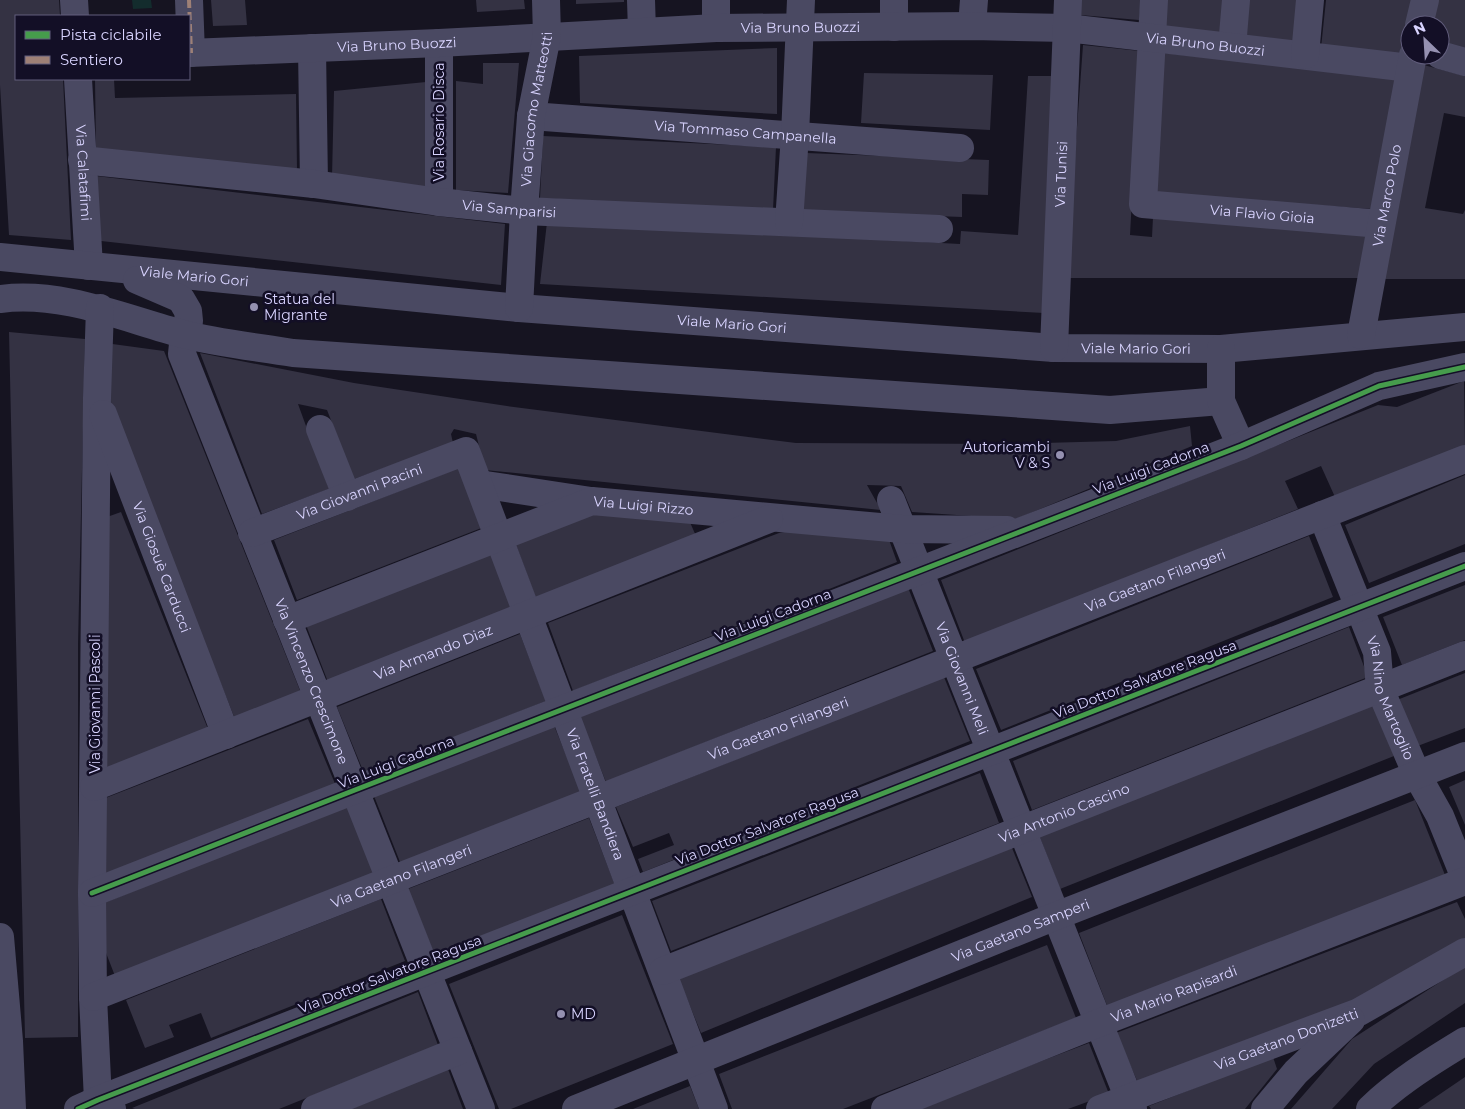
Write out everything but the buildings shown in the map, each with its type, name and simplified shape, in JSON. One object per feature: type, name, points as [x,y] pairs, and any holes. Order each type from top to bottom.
[{"type":"street","points":[[74,0],[75,15]]},
{"type":"street","points":[[189,0],[189,15]]},
{"type":"street","name":"Via Giacomo Matteotti","points":[[519,308],[524,211],[532,116],[547,36],[546,0]]},
{"type":"street","points":[[641,0],[642,31]]},
{"type":"street","points":[[716,0],[716,28]]},
{"type":"street","points":[[789,222],[801,0]]},
{"type":"street","points":[[894,0],[894,27]]},
{"type":"street","name":"Via Tunisi","points":[[1054,348],[1068,0]]},
{"type":"street","points":[[1152,38],[1154,0]]},
{"type":"street","points":[[1232,47],[1236,0]]},
{"type":"street","points":[[1305,55],[1310,0]]},
{"type":"street","points":[[1421,15],[1425,0]]},
{"type":"street","name":"Via Bruno Buozzi","points":[[190,53],[439,43],[716,28],[894,27],[973,13],[1067,28],[1152,38],[1305,55],[1400,61]]},
{"type":"street","name":"Via Flavio Gioia","points":[[1152,38],[1143,204],[1381,224]]},
{"type":"street","name":"Via Rosario Disca","points":[[439,43],[439,202]]},
{"type":"street","points":[[312,48],[314,184]]},
{"type":"street","points":[[1450,58],[1465,62]]},
{"type":"street","name":"Via Marco Polo","points":[[1361,336],[1411,65]]},
{"type":"street","name":"Via Calatafimi","points":[[78,80],[82,160],[98,268]]},
{"type":"street","name":"Via Tommaso Campanella","points":[[532,116],[960,148]]},
{"type":"street","name":"Via Samparisi","points":[[82,160],[314,184],[439,202],[524,211],[939,229]]},
{"type":"street","name":"Viale Mario Gori","points":[[0,257],[519,308],[1054,348],[1221,349],[1465,327]]},
{"type":"street","name":"Via Vincenzo Crescimone","points":[[98,268],[181,299],[188,311],[189,321],[184,334],[182,354],[317,699],[481,1109]]},
{"type":"street","points":[[0,299],[35,298],[100,308],[184,334],[292,353],[1110,410],[1220,401]]},
{"type":"street","name":"Via Giovanni Pascoli","points":[[96,1106],[92,894],[96,398],[100,308]]},
{"type":"street","points":[[1221,349],[1220,401],[1240,446]]},
{"type":"street","name":"Via Luigi Cadorna","points":[[92,894],[564,708],[1240,446],[1379,386],[1465,367]]},
{"type":"street","name":"Via Giosuè Carducci","points":[[96,398],[226,735]]},
{"type":"street","points":[[320,429],[346,497]]},
{"type":"street","name":"Via Giovanni Pacini","points":[[252,533],[466,452]]},
{"type":"street","name":"Via Fratelli Bandiera","points":[[466,452],[714,1109]]},
{"type":"street","name":"Via Gaetano Filangeri","points":[[93,997],[1465,459]]},
{"type":"street","points":[[479,484],[592,501]]},
{"type":"street","name":"Via Giovanni Meli","points":[[891,500],[1131,1104]]},
{"type":"street","name":"Via Luigi Rizzo","points":[[287,620],[592,501],[902,530],[1021,530]]},
{"type":"street","name":"Via Nino Martoglio","points":[[1322,515],[1377,652],[1380,689],[1417,775],[1440,816],[1465,880]]},
{"type":"street","name":"Via Armando Diaz","points":[[94,787],[773,517]]},
{"type":"street","name":"Via Dottor Salvatore Ragusa","points":[[96,1106],[632,891],[1465,566]]},
{"type":"street","name":"Via Antonio Cascino","points":[[662,971],[1465,656]]},
{"type":"street","name":"Via Gaetano Samperi","points":[[576,1109],[1056,916],[1465,756]]},
{"type":"street","name":"Via Mario Rapisardi","points":[[885,1109],[1098,1023],[1465,880]]},
{"type":"street","points":[[0,938],[9,1041],[12,1109]]},
{"type":"street","name":"Via Gaetano Donizetti","points":[[1100,1109],[1131,1104],[1359,1012],[1465,952]]},
{"type":"street","points":[[1265,1109],[1296,1072],[1359,1012]]},
{"type":"street","points":[[1385,1104],[1424,1067],[1465,1041]]},
{"type":"street","points":[[315,1109],[458,1051]]},
{"type":"green space","points":[[132,0],[151,0],[152,8],[133,9]]},
{"type":"marked path","points":[[189,0],[190,15]]},
{"type":"marked path","points":[[190,26],[191,53]]},
{"type":"cycle path","points":[[92,893],[1241,446],[1379,386],[1465,367]]},
{"type":"cycle path","points":[[78,1109],[1465,566]]},
{"type":"place","name":"Statua del Migrante","points":[[254,307]]},
{"type":"place","name":"Autoricambi V & S","points":[[1060,455]]},
{"type":"place","name":"MD","points":[[561,1014]]}]
